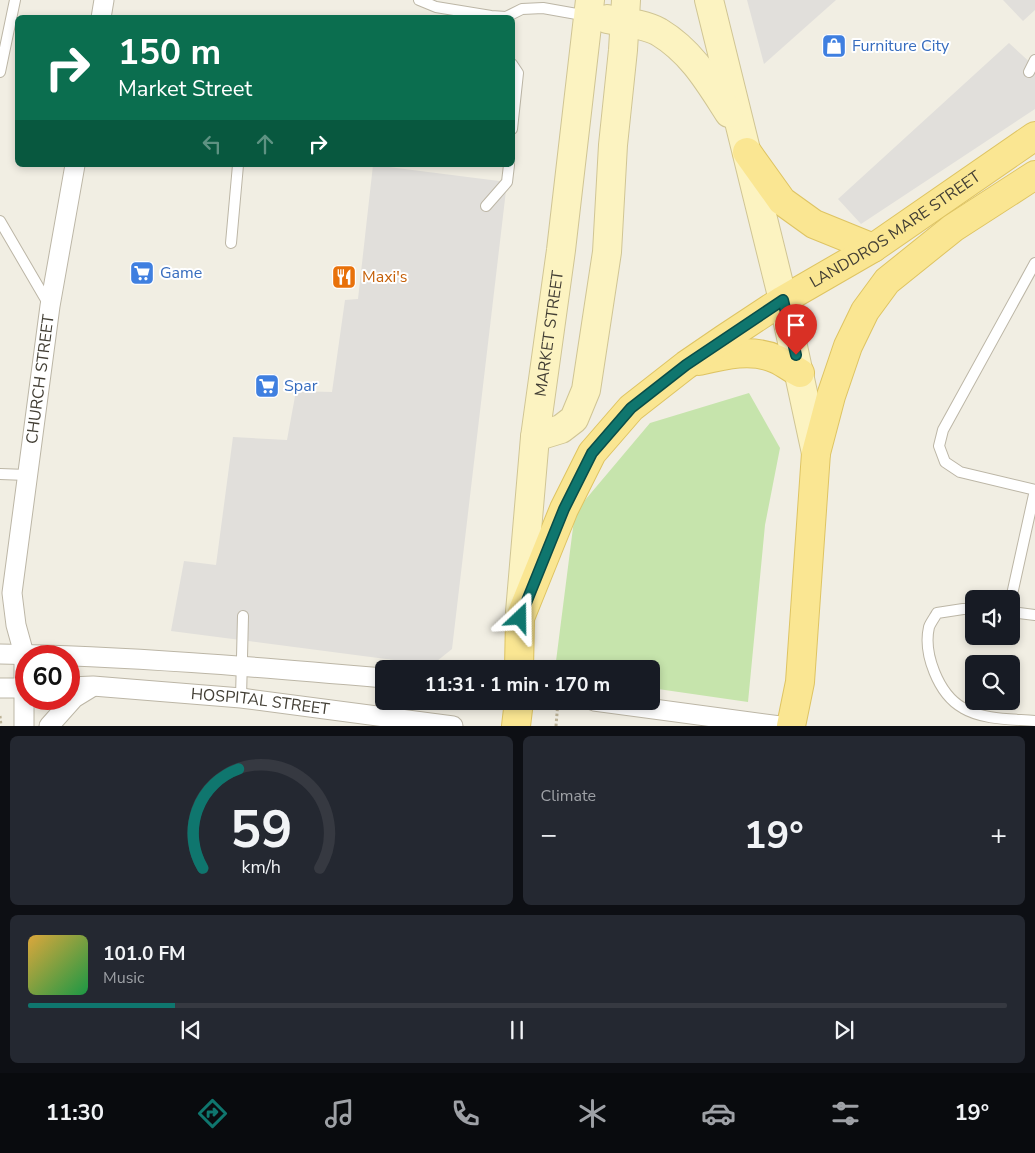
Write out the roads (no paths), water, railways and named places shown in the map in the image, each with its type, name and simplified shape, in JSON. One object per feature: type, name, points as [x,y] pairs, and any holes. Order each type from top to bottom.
[{"type":"main road","points":[[709,0],[783,300],[816,454]]},
{"type":"main road","points":[[589,8],[625,11],[644,26],[659,32],[696,62],[782,201],[814,224],[873,248]]},
{"type":"main road","name":"MARKET STREET","points":[[520,660],[520,618],[534,436],[561,250],[589,8]]},
{"type":"main road","points":[[534,436],[561,429],[574,419],[586,390],[607,252],[613,145],[625,11]]},
{"type":"main road","name":"LANDDROS MARE STREET","points":[[520,618],[564,509],[592,453],[631,408],[686,365],[783,300],[873,248],[1035,136]]},
{"type":"main road","name":"LANDDROS MARE STREET","points":[[791,726],[800,682],[816,454],[831,396],[848,346],[865,311],[887,281],[953,228],[1035,175]]},
{"type":"main road","points":[[686,365],[726,355],[754,353],[776,359],[800,373]]},
{"type":"main road","points":[[516,726],[518,710]]},
{"type":"street","points":[[102,15],[104,0]]},
{"type":"street","name":"CHURCH STREET","points":[[22,645],[6,600],[27,475],[50,306],[75,167]]},
{"type":"street","name":"HOSPITAL STREET","points":[[0,654],[15,654]]},
{"type":"street","name":"HOSPITAL STREET","points":[[80,656],[243,666],[375,677]]},
{"type":"street","points":[[49,726],[74,698],[93,686]]},
{"type":"street","name":"HOSPITAL STREET","points":[[80,687],[241,698],[453,726]]},
{"type":"street","points":[[0,688],[15,688]]},
{"type":"street","name":"CHURCH STREET","points":[[24,710],[24,726]]},
{"type":"street","points":[[660,710],[780,726]]},
{"type":"lane","points":[[0,72],[15,0]]},
{"type":"lane","points":[[419,0],[436,7],[492,15]]},
{"type":"lane","points":[[510,15],[522,9],[589,8]]},
{"type":"lane","points":[[1035,60],[1029,72],[1035,68]]},
{"type":"lane","points":[[515,68],[518,73],[515,101]]},
{"type":"lane","points":[[231,243],[238,167]]},
{"type":"lane","points":[[486,206],[507,182],[509,167]]},
{"type":"lane","points":[[0,221],[50,306]]},
{"type":"lane","points":[[1013,590],[1035,490],[960,472],[944,462],[938,446],[943,430],[1035,263]]},
{"type":"lane","points":[[0,474],[27,475]]},
{"type":"lane","points":[[965,608],[937,613],[930,625],[928,643],[933,666],[942,686],[952,700],[963,708],[994,717],[1035,721]]},
{"type":"lane","points":[[1020,613],[1035,615]]},
{"type":"lane","points":[[241,698],[243,616]]},
{"type":"place","name":"Furniture City","points":[[834,46]]},
{"type":"place","name":"Game","points":[[142,273]]},
{"type":"place","name":"Maxi's","points":[[344,277]]},
{"type":"place","name":"Spar","points":[[267,386]]}]
